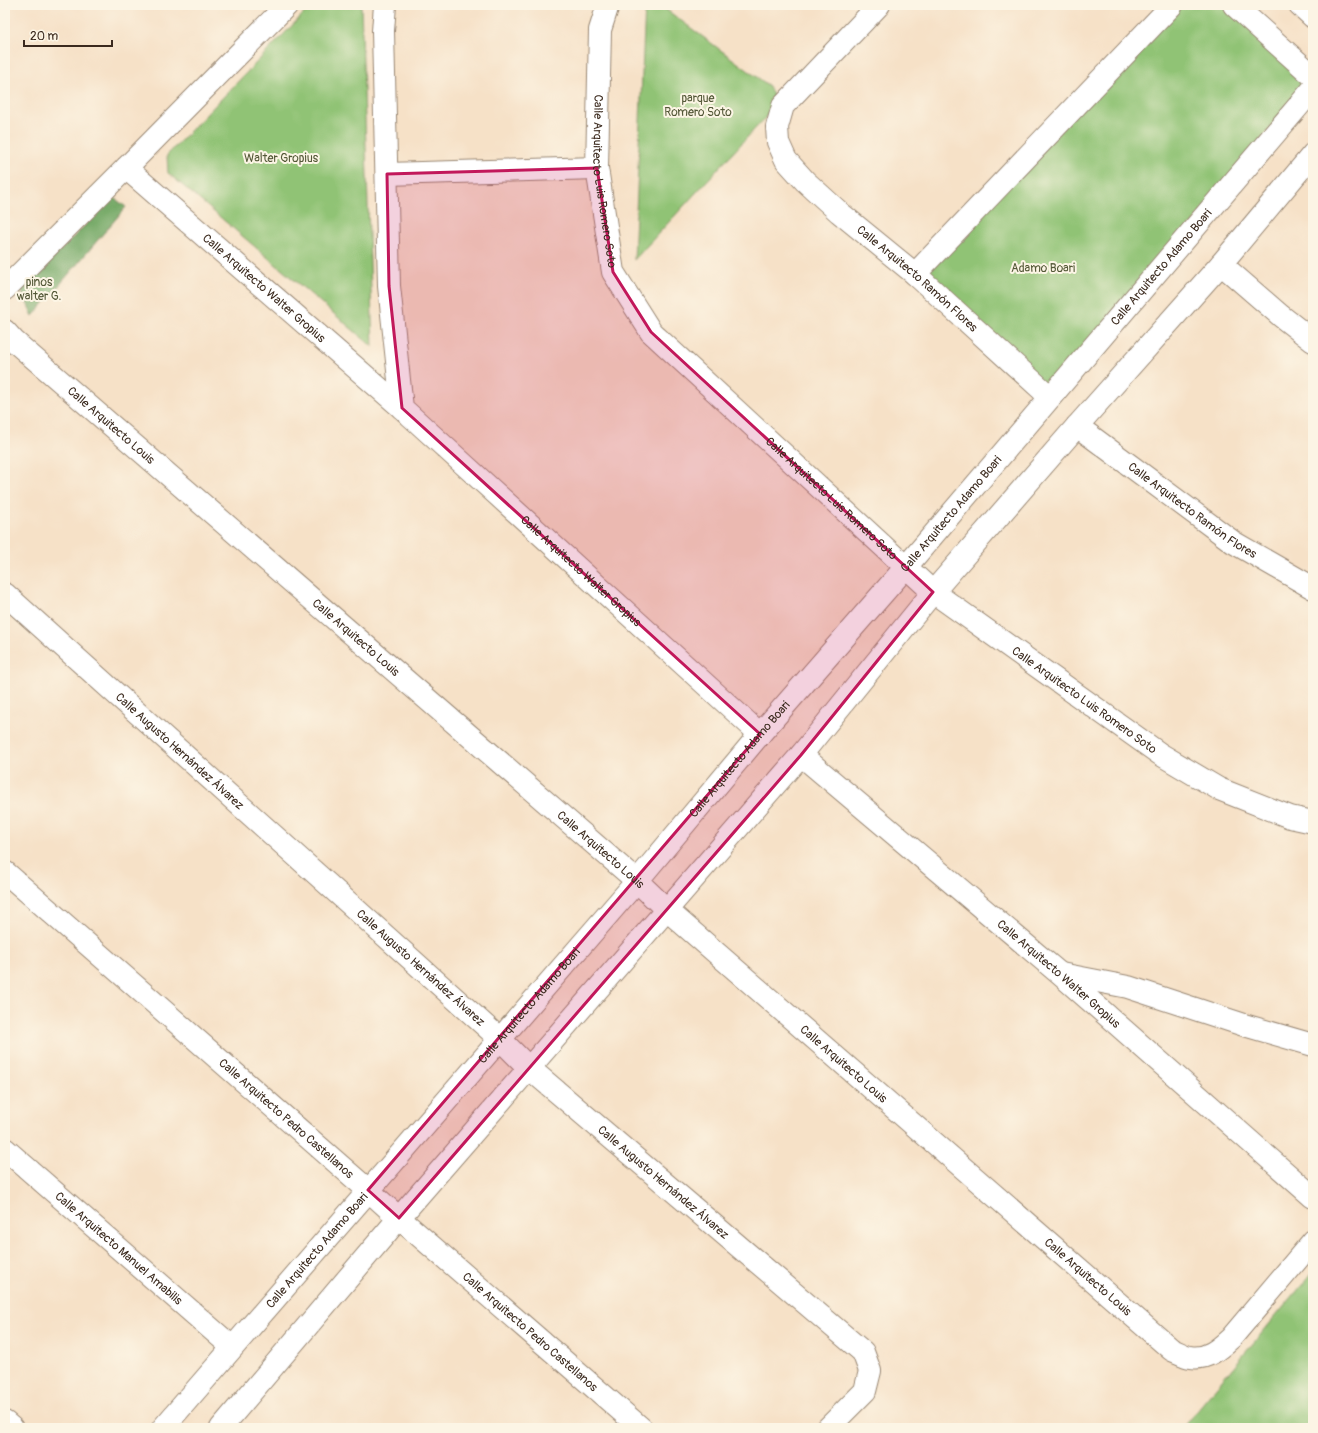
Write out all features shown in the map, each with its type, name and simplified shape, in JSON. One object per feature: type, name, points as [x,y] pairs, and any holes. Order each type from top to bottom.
[{"type":"street","points":[[5,289],[287,5]]},
{"type":"street","points":[[385,5],[383,32],[389,286],[402,408]]},
{"type":"street","name":"Calle Arquitecto Luis Romero Soto","points":[[608,5],[600,30],[597,168],[612,272],[651,332],[905,568],[933,592],[1160,754],[1219,789],[1290,817],[1313,822]]},
{"type":"street","name":"Calle Arquitecto Ramón Flores","points":[[879,5],[783,106],[777,127],[778,142],[786,160],[805,181],[839,212],[915,274],[1050,397]]},
{"type":"street","points":[[915,274],[1172,5]]},
{"type":"street","points":[[1234,5],[1313,76]]},
{"type":"street","points":[[1300,5],[1313,17]]},
{"type":"street","name":"Calle Arquitecto Adamo Boari","points":[[163,1428],[637,881],[760,734],[905,568],[1313,89]]},
{"type":"street","points":[[220,1428],[399,1218],[801,755],[933,592],[1077,426],[1221,264],[1313,154]]},
{"type":"street","name":"Calle Arquitecto Walter Gropius","points":[[126,168],[402,408],[760,734]]},
{"type":"street","points":[[387,174],[597,168]]},
{"type":"street","points":[[1221,264],[1281,316],[1313,341]]},
{"type":"street","name":"Calle Arquitecto Louis","points":[[5,331],[14,341],[637,881],[667,910],[1172,1350],[1189,1357],[1202,1358],[1217,1351],[1231,1338],[1313,1241]]},
{"type":"street","name":"Calle Arquitecto Ramón Flores","points":[[1077,426],[1233,542],[1313,588]]},
{"type":"street","name":"Calle Augusto Hernández Álvarez","points":[[5,594],[500,1039],[529,1068],[863,1352],[870,1371],[865,1391],[828,1428]]},
{"type":"street","name":"Calle Arquitecto Walter Gropius","points":[[801,755],[1060,974],[1313,1197]]},
{"type":"street","name":"Calle Arquitecto Pedro Castellanos","points":[[5,872],[641,1428]]},
{"type":"street","points":[[1060,974],[1128,987],[1244,1025],[1313,1045]]},
{"type":"street","name":"Calle Arquitecto Manuel Amabilis","points":[[5,1150],[232,1347]]},
{"type":"street","points":[[5,1422],[12,1428]]},
{"type":"highlighted area","points":[[597,168],[613,272],[651,332],[933,592],[801,755],[399,1218],[368,1190],[760,734],[402,408],[389,286],[387,174]]},
{"type":"green space","name":"Walter Gropius","points":[[312,5],[361,5],[373,347],[168,173],[167,155]]},
{"type":"green space","name":"parque Romero Soto","points":[[645,5],[660,5],[769,86],[777,105],[634,260]]},
{"type":"green space","name":"Adamo Boari","points":[[1172,5],[1234,5],[1313,76],[1050,397],[915,274]]},
{"type":"green space","name":"pinos walter G.","points":[[113,197],[126,207],[33,316],[21,290]]},
{"type":"green space","points":[[1313,1272],[1313,1428],[1182,1428]]}]
